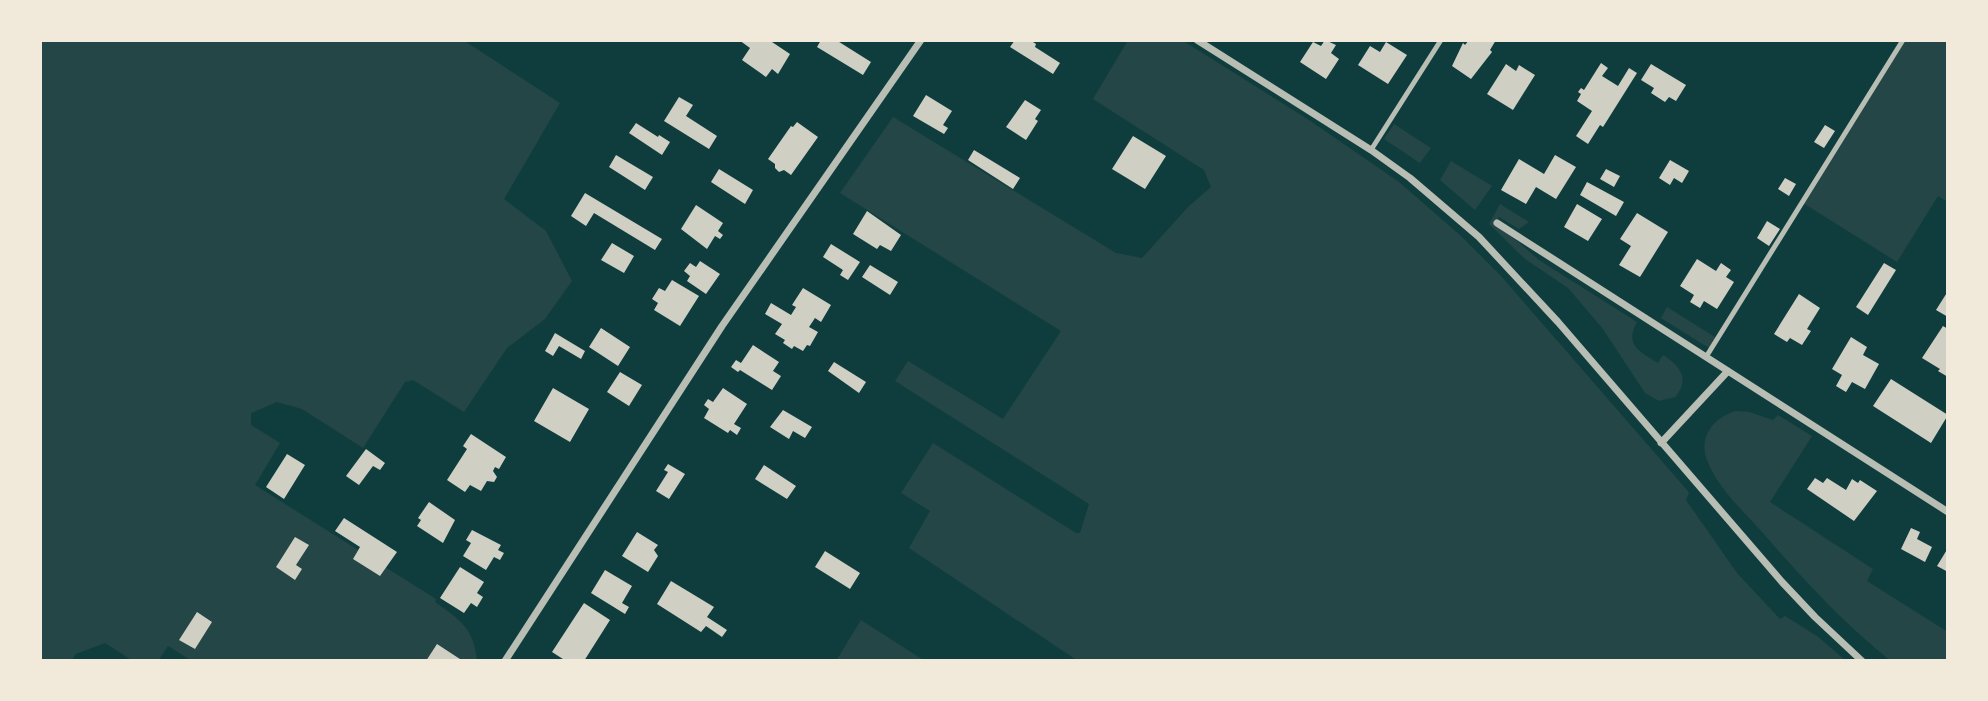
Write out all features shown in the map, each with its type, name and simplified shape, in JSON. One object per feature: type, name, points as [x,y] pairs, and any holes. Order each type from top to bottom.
[{"type":"street","points":[[505,661],[722,326],[921,40]]},
{"type":"street","points":[[1197,40],[1371,150],[1410,178],[1479,237],[1558,322],[1790,591],[1862,661]]},
{"type":"street","points":[[1497,223],[1948,512]]},
{"type":"street","points":[[1661,443],[1728,371]]},
{"type":"lane","points":[[1371,150],[1441,40]]},
{"type":"lane","points":[[1706,357],[1903,40]]},
{"type":"shaded area","points":[[40,40],[463,40],[560,103],[504,199],[546,231],[572,281],[545,319],[507,348],[464,412],[413,380],[405,382],[363,448],[302,409],[277,402],[251,413],[251,425],[280,443],[255,485],[436,599],[435,602],[458,620],[469,633],[477,661],[192,661],[168,646],[158,661],[133,661],[105,643],[76,654],[71,661],[40,661]]},
{"type":"shaded area","points":[[1128,40],[1182,40],[1309,120],[1399,182],[1461,236],[1501,276],[1687,490],[1689,493],[1686,500],[1737,573],[1780,619],[1785,616],[1817,636],[1846,661],[1078,661],[909,548],[930,511],[901,493],[933,443],[1080,533],[1089,504],[895,381],[908,361],[1003,419],[1061,331],[840,193],[893,117],[1116,253],[1142,258],[1188,207],[1211,187],[1204,170],[1093,99]]},
{"type":"shaded area","points":[[1903,40],[1948,40],[1948,202],[1938,196],[1897,262],[1803,203]]},
{"type":"shaded area","points":[[1394,124],[1431,148],[1420,163],[1384,139]]},
{"type":"shaded area","points":[[1451,161],[1492,186],[1475,210],[1440,180]]},
{"type":"shaded area","points":[[1500,204],[1529,222],[1519,229],[1499,217],[1496,223],[1539,260],[1637,322],[1632,337],[1636,347],[1658,363],[1663,355],[1674,363],[1681,373],[1682,384],[1675,397],[1659,401],[1645,393],[1603,329],[1568,288],[1525,259],[1489,224]]},
{"type":"shaded area","points":[[1667,307],[1715,337],[1709,348],[1661,318]]},
{"type":"shaded area","points":[[1736,411],[1749,412],[1773,420],[1778,415],[1812,436],[1770,502],[1873,569],[1867,581],[1948,632],[1948,661],[1891,661],[1824,600],[1731,498],[1711,470],[1705,443],[1706,436],[1715,423]]},
{"type":"shaded area","points":[[861,620],[925,661],[836,661]]},
{"type":"building","points":[[739,40],[769,40],[790,54],[778,74],[772,69],[766,77],[742,60],[750,48]]},
{"type":"building","points":[[821,40],[836,40],[871,62],[863,75],[817,47]]},
{"type":"building","points":[[1015,40],[1030,40],[1036,44],[1035,47],[1060,63],[1053,74],[1010,47]]},
{"type":"building","points":[[1325,40],[1336,45],[1331,53],[1339,59],[1326,79],[1300,62],[1313,42],[1321,46]]},
{"type":"building","points":[[1469,40],[1496,40],[1490,50],[1492,52],[1471,79],[1452,66],[1463,43],[1465,45]]},
{"type":"building","points":[[1386,42],[1407,55],[1388,84],[1358,65],[1370,46],[1380,52]]},
{"type":"building","points":[[1601,63],[1608,68],[1602,76],[1618,86],[1629,68],[1637,73],[1603,127],[1600,125],[1588,144],[1576,136],[1592,111],[1577,101],[1581,94],[1578,92],[1581,88],[1584,90]]},
{"type":"building","points":[[1506,64],[1516,71],[1519,65],[1535,75],[1513,110],[1487,94]]},
{"type":"building","points":[[1651,64],[1686,85],[1676,101],[1669,97],[1665,102],[1651,93],[1654,88],[1641,80]]},
{"type":"building","points":[[926,95],[952,111],[943,125],[948,128],[944,134],[913,116]]},
{"type":"building","points":[[679,97],[693,105],[686,116],[717,136],[709,149],[664,121]]},
{"type":"building","points":[[1025,100],[1041,110],[1035,119],[1038,121],[1026,140],[1006,127]]},
{"type":"building","points":[[797,122],[818,137],[791,175],[784,170],[779,172],[775,164],[768,159],[791,126]]},
{"type":"building","points":[[636,123],[670,142],[662,155],[629,133]]},
{"type":"building","points":[[1825,125],[1835,131],[1824,148],[1814,142]]},
{"type":"building","points":[[1133,136],[1166,156],[1145,189],[1112,169]]},
{"type":"building","points":[[974,150],[1020,178],[1013,189],[968,160]]},
{"type":"building","points":[[616,155],[653,177],[645,190],[609,167]]},
{"type":"building","points":[[1555,155],[1576,167],[1556,199],[1536,187],[1526,204],[1501,190],[1519,159],[1544,174]]},
{"type":"building","points":[[1670,160],[1689,171],[1682,183],[1674,178],[1670,185],[1659,178]]},
{"type":"building","points":[[719,169],[753,190],[745,204],[711,182]]},
{"type":"building","points":[[1606,169],[1620,176],[1614,187],[1600,179]]},
{"type":"building","points":[[1785,178],[1796,184],[1789,196],[1778,189]]},
{"type":"building","points":[[1587,182],[1624,202],[1616,216],[1580,195]]},
{"type":"building","points":[[585,193],[662,239],[655,250],[594,213],[586,226],[571,216]]},
{"type":"building","points":[[1577,204],[1602,219],[1588,241],[1564,227]]},
{"type":"building","points":[[696,205],[723,223],[718,231],[723,235],[720,239],[715,236],[707,249],[681,229]]},
{"type":"building","points":[[867,211],[901,235],[891,251],[880,245],[877,249],[853,234]]},
{"type":"building","points":[[1637,213],[1668,232],[1640,277],[1619,265],[1631,246],[1620,239]]},
{"type":"building","points":[[1767,221],[1780,229],[1769,246],[1757,238]]},
{"type":"building","points":[[612,243],[634,256],[624,273],[601,260]]},
{"type":"building","points":[[831,244],[860,262],[848,280],[840,275],[843,270],[823,257]]},
{"type":"building","points":[[1697,259],[1716,271],[1721,263],[1731,270],[1726,277],[1734,282],[1717,309],[1704,301],[1700,308],[1690,302],[1694,295],[1680,286]]},
{"type":"building","points":[[700,261],[720,274],[706,294],[687,281],[690,276],[684,271],[690,263],[696,267]]},
{"type":"building","points":[[1884,263],[1896,270],[1868,315],[1856,307]]},
{"type":"building","points":[[870,265],[898,282],[890,295],[862,277]]},
{"type":"building","points":[[672,280],[699,296],[680,326],[654,310],[658,303],[652,299],[659,288],[665,291]]},
{"type":"building","points":[[803,288],[831,305],[821,322],[815,318],[809,327],[818,332],[810,346],[807,345],[803,351],[794,346],[792,349],[783,343],[785,340],[775,334],[782,324],[765,314],[771,303],[791,315],[796,307],[792,305]]},
{"type":"building","points":[[1948,291],[1948,317],[1936,310]]},
{"type":"building","points":[[1799,294],[1820,308],[1807,329],[1811,331],[1802,345],[1790,338],[1787,342],[1774,334]]},
{"type":"building","points":[[1943,326],[1948,329],[1948,377],[1922,358]]},
{"type":"building","points":[[601,328],[630,347],[618,366],[589,347]]},
{"type":"building","points":[[555,333],[585,351],[581,359],[559,346],[553,356],[545,351]]},
{"type":"building","points":[[1851,337],[1867,347],[1863,355],[1879,364],[1865,389],[1852,382],[1846,392],[1836,386],[1842,375],[1832,369]]},
{"type":"building","points":[[753,345],[779,362],[773,371],[781,376],[772,390],[731,367],[736,360],[741,363]]},
{"type":"building","points":[[834,362],[866,382],[859,393],[828,371]]},
{"type":"building","points":[[620,372],[642,385],[629,406],[607,392]]},
{"type":"building","points":[[1891,379],[1948,415],[1931,443],[1873,406]]},
{"type":"building","points":[[553,388],[589,409],[570,442],[534,421]]},
{"type":"building","points":[[723,388],[747,404],[734,424],[741,428],[737,435],[730,430],[728,433],[704,418],[709,409],[704,405],[708,399],[713,402]]},
{"type":"building","points":[[783,410],[812,427],[805,438],[793,431],[789,439],[770,427]]},
{"type":"building","points":[[471,434],[506,457],[499,469],[495,467],[493,471],[497,477],[494,482],[487,481],[481,491],[470,485],[465,492],[447,480],[467,449],[463,446]]},
{"type":"building","points":[[366,449],[385,463],[380,470],[373,466],[359,485],[346,476]]},
{"type":"building","points":[[287,454],[305,465],[284,499],[266,487]]},
{"type":"building","points":[[668,464],[685,474],[669,499],[656,491],[668,472],[664,470]]},
{"type":"building","points":[[764,465],[796,486],[787,499],[755,479]]},
{"type":"building","points":[[1815,478],[1823,483],[1827,478],[1846,490],[1852,479],[1858,483],[1860,480],[1877,491],[1854,521],[1807,489]]},
{"type":"building","points":[[429,502],[455,520],[443,543],[417,526],[421,520],[418,518]]},
{"type":"building","points":[[344,518],[397,552],[380,576],[353,559],[360,547],[335,531]]},
{"type":"building","points":[[1911,528],[1920,532],[1917,539],[1932,547],[1925,562],[1901,549]]},
{"type":"building","points":[[472,530],[501,545],[498,550],[504,553],[500,560],[494,557],[486,570],[463,556],[471,543],[466,540]]},
{"type":"building","points":[[637,532],[658,545],[654,550],[658,556],[648,572],[622,556]]},
{"type":"building","points":[[295,537],[309,545],[296,565],[302,569],[295,580],[276,567]]},
{"type":"building","points":[[1948,548],[1948,572],[1937,566]]},
{"type":"building","points":[[825,551],[860,573],[850,589],[815,567]]},
{"type":"building","points":[[460,567],[484,582],[477,593],[483,597],[477,607],[471,603],[464,613],[440,598]]},
{"type":"building","points":[[605,570],[632,586],[622,603],[629,607],[625,614],[591,593]]},
{"type":"building","points":[[671,581],[714,607],[707,617],[727,630],[722,637],[706,626],[701,632],[657,604]]},
{"type":"building","points":[[584,603],[610,620],[584,661],[566,661],[552,652]]},
{"type":"building","points":[[197,612],[212,622],[195,649],[179,640]]},
{"type":"building","points":[[437,644],[463,661],[426,661]]}]
